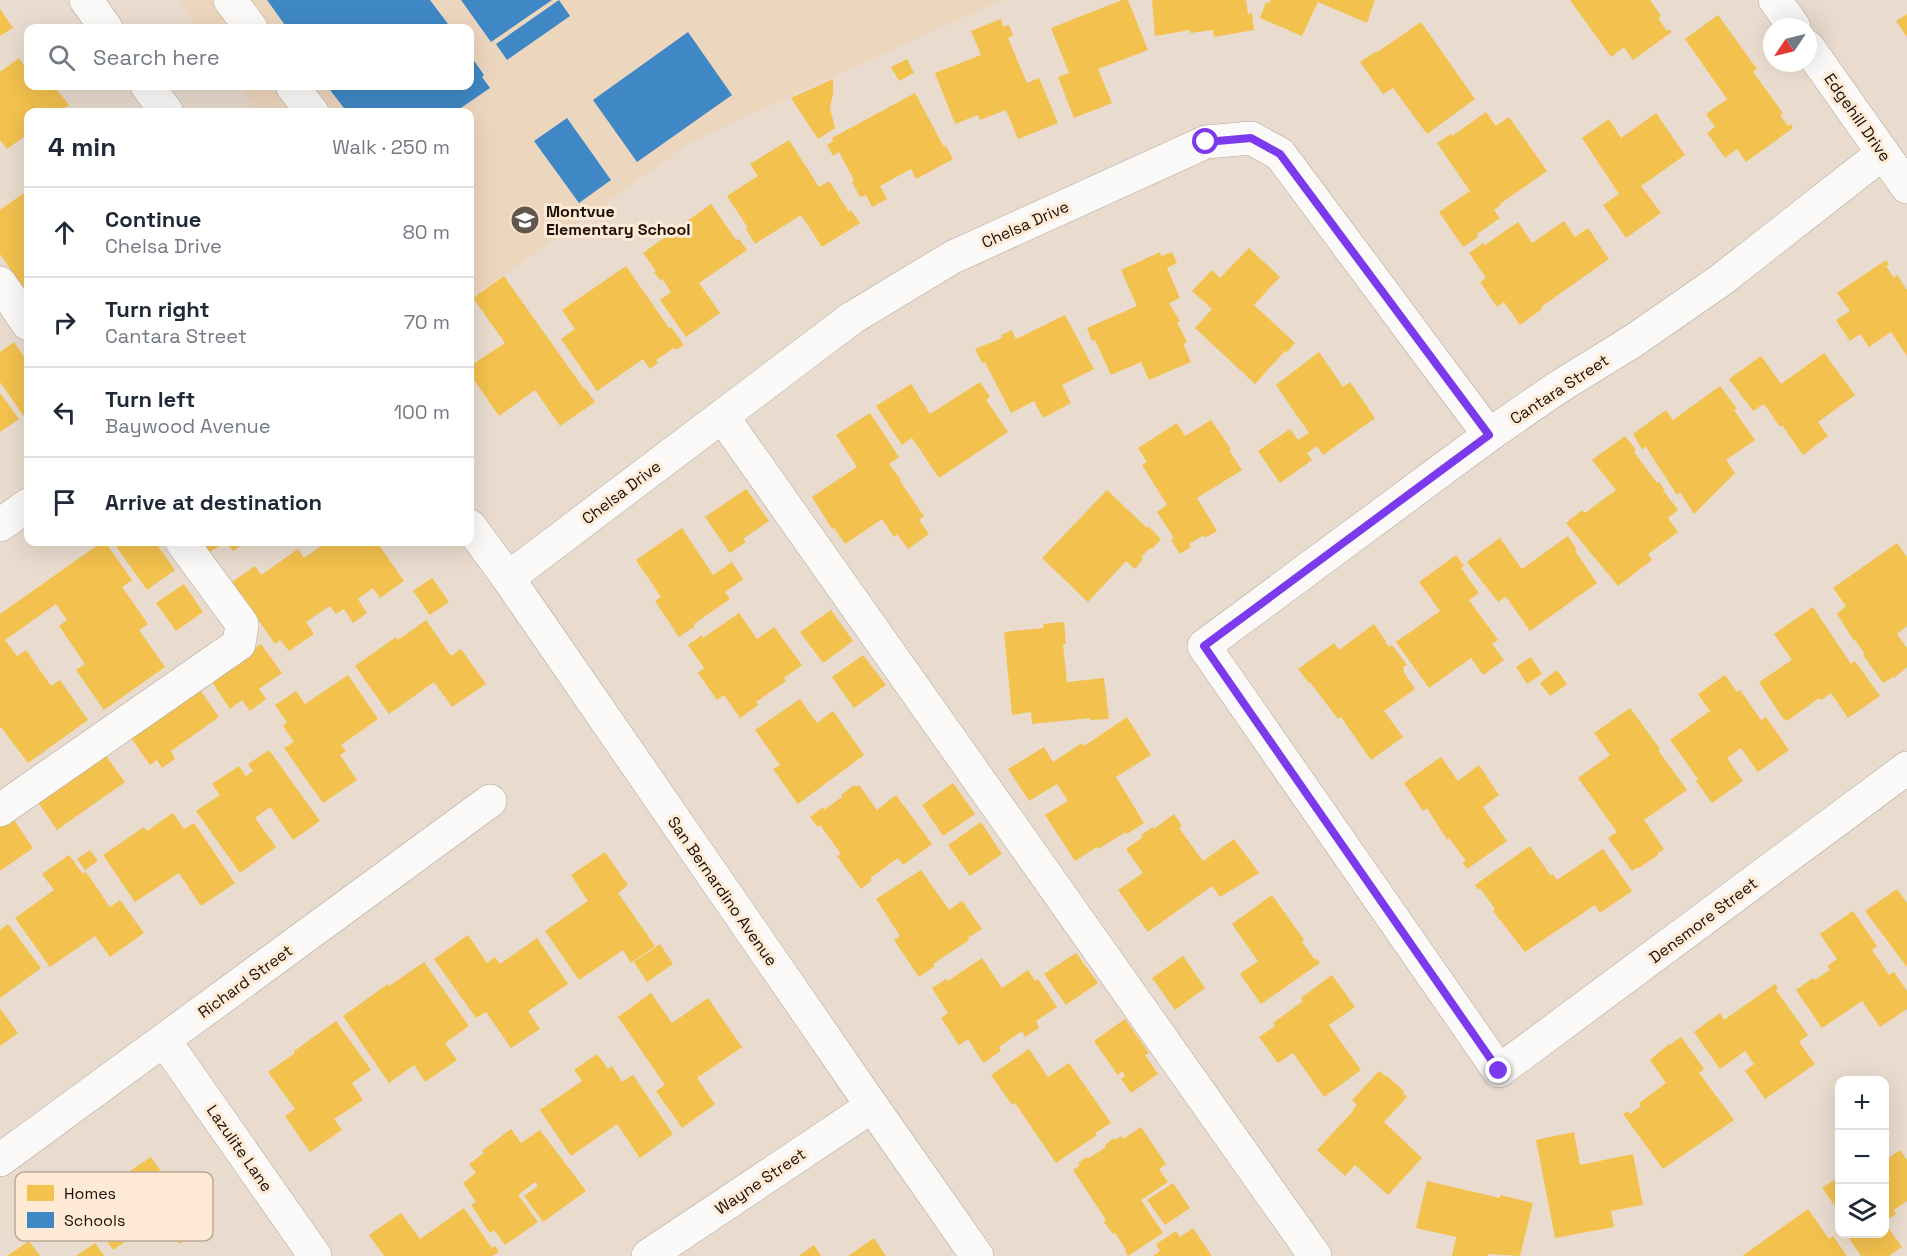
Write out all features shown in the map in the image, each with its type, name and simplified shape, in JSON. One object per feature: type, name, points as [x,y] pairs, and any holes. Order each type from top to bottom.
[{"type":"street","points":[[86,0],[103,24]]},
{"type":"street","points":[[230,0],[248,24]]},
{"type":"street","points":[[1775,0],[1788,18]]},
{"type":"street","name":"Edgehill Drive","points":[[1817,60],[1907,187]]},
{"type":"street","points":[[150,90],[164,108]]},
{"type":"street","points":[[295,90],[309,108]]},
{"type":"street","name":"Chelsa Drive","points":[[508,578],[852,318],[953,257],[1206,142],[1251,138],[1280,154],[1489,435]]},
{"type":"street","name":"Cantara Street","points":[[1499,1071],[1204,646],[1489,435],[1557,388],[1633,341],[1721,280],[1883,153]]},
{"type":"street","points":[[0,283],[24,318]]},
{"type":"street","points":[[722,416],[1315,1256]]},
{"type":"street","points":[[0,525],[24,508]]},
{"type":"street","name":"San Bernardino Avenue","points":[[474,531],[977,1256]]},
{"type":"street","points":[[0,810],[239,644],[242,624],[185,546]]},
{"type":"street","name":"Densmore Street","points":[[1499,1071],[1907,768]]},
{"type":"street","name":"Richard Street","points":[[0,1160],[490,801]]},
{"type":"street","name":"Lazulite Lane","points":[[164,1040],[315,1256]]},
{"type":"street","name":"Wayne Street","points":[[648,1256],[872,1106]]},
{"type":"shaded area","name":"Montvue Elementary School","points":[[178,0],[1002,0],[691,142],[474,296],[474,108],[255,108],[242,90],[474,90],[474,24],[195,24]]},
{"type":"building: Homes","points":[[1122,0],[1128,0],[1148,50],[1098,69],[1112,103],[1074,118],[1058,77],[1069,73],[1051,28]]},
{"type":"building: Homes","points":[[1152,0],[1246,0],[1248,14],[1252,13],[1254,30],[1214,37],[1213,30],[1190,33],[1190,30],[1155,36]]},
{"type":"building: Homes","points":[[1271,0],[1375,0],[1367,23],[1318,2],[1302,36],[1260,18],[1266,2],[1269,3]]},
{"type":"building: Homes","points":[[1570,0],[1650,0],[1661,16],[1658,18],[1667,31],[1669,29],[1672,32],[1633,60],[1624,47],[1611,57]]},
{"type":"building: Homes","points":[[0,9],[13,28],[0,36]]},
{"type":"building: Homes","points":[[1907,14],[1907,37],[1896,21]]},
{"type":"building: Homes","points":[[1718,15],[1757,69],[1753,72],[1783,113],[1780,115],[1788,126],[1791,124],[1793,128],[1746,162],[1737,149],[1725,158],[1707,133],[1715,127],[1706,114],[1727,99],[1685,39]]},
{"type":"building: Homes","points":[[1001,19],[1003,27],[1009,25],[1013,36],[1008,38],[1027,83],[1039,78],[1058,123],[1018,139],[1006,110],[980,120],[978,115],[955,124],[935,73],[981,55],[971,31]]},
{"type":"building: Homes","points":[[1421,22],[1475,99],[1427,134],[1393,88],[1383,94],[1360,62]]},
{"type":"building: Homes","points":[[19,58],[24,65],[24,90],[57,90],[69,105],[65,108],[24,108],[24,137],[7,149],[0,140],[0,72]]},
{"type":"building: Homes","points":[[907,59],[914,73],[899,81],[891,67]]},
{"type":"building: Homes","points":[[833,79],[830,108],[835,128],[818,139],[791,98]]},
{"type":"building: Homes","points":[[915,93],[944,147],[946,146],[953,159],[916,179],[911,169],[880,186],[887,199],[872,207],[866,195],[860,197],[839,152],[833,156],[827,145],[833,141],[832,138]]},
{"type":"building: Homes","points":[[1486,112],[1496,126],[1509,117],[1547,171],[1500,204],[1494,210],[1500,218],[1463,247],[1439,212],[1470,191],[1437,143],[1451,134],[1452,136]]},
{"type":"building: Homes","points":[[1656,113],[1685,155],[1641,186],[1661,213],[1626,238],[1603,205],[1619,194],[1582,138],[1609,119],[1621,138]]},
{"type":"building: Homes","points":[[789,140],[819,187],[829,181],[849,212],[851,210],[860,223],[822,247],[801,215],[755,244],[746,229],[748,228],[727,196],[758,176],[750,164]]},
{"type":"building: Homes","points":[[24,193],[24,289],[0,254],[0,210]]},
{"type":"building: Homes","points":[[711,204],[736,240],[739,239],[747,250],[699,283],[720,313],[686,337],[660,300],[671,292],[654,272],[656,271],[643,253]]},
{"type":"building: Homes","points":[[1564,221],[1575,237],[1588,228],[1609,259],[1541,307],[1542,309],[1520,325],[1504,302],[1497,307],[1480,282],[1486,278],[1469,253],[1518,222],[1532,243]]},
{"type":"building: Homes","points":[[1249,248],[1280,277],[1254,305],[1295,343],[1255,384],[1195,328],[1212,309],[1192,291],[1212,270],[1220,278]]},
{"type":"building: Homes","points":[[1160,252],[1161,256],[1172,252],[1177,263],[1167,268],[1180,298],[1169,303],[1180,321],[1177,322],[1187,342],[1183,344],[1191,362],[1149,380],[1141,362],[1111,375],[1087,328],[1137,306],[1121,270]]},
{"type":"building: Homes","points":[[1886,260],[1889,265],[1886,266],[1894,278],[1897,275],[1907,290],[1907,356],[1891,332],[1869,347],[1860,334],[1850,341],[1836,320],[1850,311],[1837,293]]},
{"type":"building: Homes","points":[[626,266],[669,328],[671,327],[684,345],[676,350],[674,348],[656,360],[658,363],[650,369],[643,359],[597,391],[561,339],[575,329],[562,310]]},
{"type":"building: Homes","points":[[504,276],[595,402],[560,426],[535,390],[499,416],[474,380],[474,363],[505,343],[474,297]]},
{"type":"building: Homes","points":[[1065,315],[1094,369],[1062,385],[1071,403],[1043,418],[1034,401],[1011,413],[985,362],[982,363],[975,349],[1002,338],[1001,335],[1012,330],[1016,339]]},
{"type":"building: Homes","points":[[14,342],[24,357],[24,417],[0,382],[0,352]]},
{"type":"building: Homes","points":[[1319,352],[1343,387],[1350,382],[1375,418],[1323,455],[1317,446],[1307,453],[1312,460],[1280,483],[1258,451],[1290,429],[1298,440],[1309,433],[1276,385]]},
{"type":"building: Homes","points":[[1824,353],[1855,395],[1818,422],[1828,436],[1803,455],[1764,404],[1753,411],[1729,379],[1761,356],[1781,384]]},
{"type":"building: Homes","points":[[980,382],[990,397],[986,400],[1008,432],[939,478],[912,438],[902,445],[876,406],[911,384],[930,414]]},
{"type":"building: Homes","points":[[1720,386],[1755,440],[1726,460],[1735,473],[1694,514],[1680,492],[1677,495],[1646,447],[1642,449],[1633,434],[1666,410],[1673,420]]},
{"type":"building: Homes","points":[[0,393],[19,419],[0,432]]},
{"type":"building: Homes","points":[[870,413],[899,457],[889,464],[924,516],[919,520],[929,534],[908,549],[897,534],[894,537],[882,519],[845,544],[834,528],[832,529],[812,497],[857,467],[836,435]]},
{"type":"building: Homes","points":[[1211,420],[1242,470],[1197,498],[1217,531],[1205,538],[1204,535],[1189,544],[1191,547],[1180,554],[1171,540],[1174,538],[1157,512],[1167,505],[1142,465],[1147,462],[1138,448],[1177,423],[1185,436]]},
{"type":"building: Homes","points":[[1625,436],[1636,450],[1634,452],[1678,510],[1668,518],[1678,532],[1648,554],[1652,560],[1618,586],[1566,523],[1582,510],[1585,513],[1616,490],[1592,460]]},
{"type":"building: Homes","points":[[746,489],[769,521],[743,539],[746,542],[730,553],[705,517]]},
{"type":"building: Homes","points":[[1107,490],[1161,539],[1141,557],[1143,559],[1135,569],[1126,561],[1088,602],[1042,558]]},
{"type":"building: Homes","points":[[682,528],[713,575],[732,562],[743,579],[725,592],[730,599],[679,637],[655,601],[661,597],[636,560]]},
{"type":"building: Homes","points":[[1568,536],[1577,550],[1575,551],[1597,583],[1530,631],[1506,597],[1498,602],[1467,562],[1500,538],[1522,569]]},
{"type":"building: Homes","points":[[1897,543],[1907,557],[1907,626],[1897,634],[1907,648],[1907,667],[1894,678],[1883,683],[1837,614],[1846,606],[1833,588]]},
{"type":"building: Homes","points":[[96,546],[108,546],[132,580],[122,587],[148,624],[139,630],[165,667],[104,710],[76,670],[85,664],[59,626],[67,620],[56,604],[5,640],[17,656],[26,650],[51,686],[60,680],[88,720],[28,763],[0,728],[0,614]]},
{"type":"building: Homes","points":[[116,546],[158,546],[175,570],[147,590]]},
{"type":"building: Homes","points":[[206,546],[219,546],[210,552]]},
{"type":"building: Homes","points":[[229,546],[241,546],[233,551]]},
{"type":"building: Homes","points":[[321,546],[380,546],[404,581],[380,598],[373,588],[358,599],[367,613],[353,623],[344,609],[336,614],[330,606],[306,622],[314,634],[289,651],[280,640],[275,644],[232,582],[255,566],[261,575],[298,549],[304,558]]},
{"type":"building: Homes","points":[[1456,555],[1464,566],[1461,568],[1479,593],[1469,600],[1498,640],[1492,644],[1504,660],[1483,675],[1471,658],[1429,688],[1396,642],[1440,611],[1419,582]]},
{"type":"building: Homes","points":[[432,578],[449,602],[430,615],[413,591]]},
{"type":"building: Homes","points":[[184,584],[203,612],[176,631],[156,603]]},
{"type":"building: Homes","points":[[1813,607],[1851,664],[1855,661],[1880,696],[1848,718],[1831,693],[1821,700],[1819,698],[1787,721],[1784,720],[1759,682],[1792,660],[1774,634]]},
{"type":"building: Homes","points":[[831,610],[853,641],[823,663],[800,632]]},
{"type":"building: Homes","points":[[739,613],[757,639],[774,627],[802,665],[784,678],[786,681],[756,702],[758,705],[740,718],[724,695],[717,700],[698,673],[704,668],[688,645],[702,635],[703,638]]},
{"type":"building: Homes","points":[[426,620],[451,656],[461,649],[486,684],[452,707],[434,682],[389,714],[355,666],[396,637],[398,640]]},
{"type":"building: Homes","points":[[1064,622],[1066,644],[1063,644],[1067,682],[1104,678],[1109,719],[1090,720],[1090,718],[1032,724],[1031,712],[1012,715],[1004,632],[1044,628],[1043,624]]},
{"type":"building: Homes","points":[[1374,624],[1389,647],[1392,645],[1407,665],[1403,667],[1403,671],[1415,689],[1384,711],[1403,737],[1371,760],[1341,717],[1338,719],[1298,669],[1334,643],[1339,650]]},
{"type":"building: Homes","points":[[261,644],[282,673],[259,689],[266,699],[250,711],[242,700],[230,709],[210,679]]},
{"type":"building: Homes","points":[[863,655],[886,685],[854,708],[832,677]]},
{"type":"building: Homes","points":[[1531,657],[1542,674],[1527,684],[1516,667]]},
{"type":"building: Homes","points":[[1557,670],[1567,684],[1550,696],[1540,683]]},
{"type":"building: Homes","points":[[348,675],[378,719],[341,745],[346,751],[340,755],[357,780],[323,803],[284,748],[294,742],[283,726],[287,722],[275,705],[296,691],[305,704]]},
{"type":"building: Homes","points":[[1725,675],[1737,692],[1740,690],[1761,720],[1766,717],[1789,750],[1758,772],[1741,748],[1727,758],[1743,781],[1712,803],[1670,740],[1710,711],[1698,694]]},
{"type":"building: Homes","points":[[198,687],[219,717],[171,751],[175,759],[162,768],[157,760],[150,765],[129,735]]},
{"type":"building: Homes","points":[[800,699],[817,723],[833,711],[864,755],[798,804],[773,769],[780,765],[755,730]]},
{"type":"building: Homes","points":[[1630,708],[1687,790],[1644,820],[1664,849],[1632,871],[1608,838],[1617,832],[1578,778],[1610,755],[1594,733]]},
{"type":"building: Homes","points":[[1127,717],[1151,755],[1116,777],[1144,823],[1075,861],[1045,815],[1068,801],[1057,784],[1029,801],[1008,769],[1044,747],[1053,762],[1082,743],[1084,746]]},
{"type":"building: Homes","points":[[269,750],[320,821],[293,840],[270,807],[255,818],[276,847],[240,873],[196,811],[220,795],[212,784],[239,766],[246,776],[253,771],[248,764]]},
{"type":"building: Homes","points":[[104,753],[125,782],[57,830],[37,801]]},
{"type":"building: Homes","points":[[1441,757],[1458,781],[1479,765],[1499,795],[1483,807],[1507,841],[1467,869],[1463,863],[1466,861],[1449,838],[1447,840],[1427,808],[1423,811],[1404,783]]},
{"type":"building: Homes","points":[[953,783],[975,814],[943,836],[922,805]]},
{"type":"building: Homes","points":[[854,785],[856,787],[859,785],[877,810],[896,795],[932,844],[903,865],[898,858],[870,878],[872,880],[861,889],[837,856],[841,854],[820,825],[818,827],[810,817],[842,797],[841,795]]},
{"type":"building: Homes","points":[[173,813],[184,829],[194,823],[235,883],[201,906],[179,873],[135,902],[103,855],[144,827],[147,831]]},
{"type":"building: Homes","points":[[1174,814],[1182,826],[1179,828],[1203,861],[1234,839],[1259,873],[1220,897],[1212,886],[1148,932],[1118,890],[1143,873],[1126,849],[1143,837],[1141,835],[1153,827],[1154,829]]},
{"type":"building: Homes","points":[[12,817],[33,848],[0,871],[0,826]]},
{"type":"building: Homes","points":[[981,822],[1002,854],[970,876],[948,845]]},
{"type":"building: Homes","points":[[1530,846],[1551,876],[1553,874],[1557,880],[1603,849],[1632,891],[1600,913],[1595,905],[1525,952],[1493,911],[1495,909],[1480,888],[1478,890],[1475,885]]},
{"type":"building: Homes","points":[[90,850],[98,861],[85,870],[77,859]]},
{"type":"building: Homes","points":[[605,852],[628,885],[618,893],[655,946],[631,963],[623,950],[579,980],[545,931],[588,901],[571,875]]},
{"type":"building: Homes","points":[[69,855],[83,874],[86,872],[110,907],[120,900],[144,933],[110,957],[95,936],[50,967],[15,918],[54,890],[42,874]]},
{"type":"building: Homes","points":[[921,870],[949,910],[962,901],[982,929],[933,964],[935,966],[919,977],[894,940],[900,936],[876,899]]},
{"type":"building: Homes","points":[[1897,889],[1907,903],[1907,967],[1865,911]]},
{"type":"building: Homes","points":[[1272,895],[1304,940],[1302,942],[1315,960],[1316,958],[1320,963],[1261,1004],[1240,974],[1258,961],[1232,924]]},
{"type":"building: Homes","points":[[1853,911],[1877,946],[1872,950],[1889,975],[1894,972],[1907,991],[1907,1009],[1880,1027],[1862,1001],[1822,1028],[1796,990],[1830,970],[1827,966],[1837,959],[1820,934]]},
{"type":"building: Homes","points":[[8,924],[41,968],[0,998],[0,930]]},
{"type":"building: Homes","points":[[468,935],[487,963],[495,957],[500,964],[537,938],[568,984],[528,1011],[540,1029],[511,1048],[486,1012],[476,1018],[434,959]]},
{"type":"building: Homes","points":[[660,944],[673,964],[647,982],[634,962]]},
{"type":"building: Homes","points":[[1076,953],[1098,983],[1066,1005],[1044,974]]},
{"type":"building: Homes","points":[[1183,956],[1205,988],[1175,1010],[1152,978]]},
{"type":"building: Homes","points":[[982,958],[1002,988],[1028,970],[1035,981],[1038,979],[1057,1007],[1036,1021],[1039,1028],[1025,1037],[1022,1031],[999,1047],[1001,1051],[983,1063],[968,1039],[959,1045],[941,1018],[948,1013],[932,988],[946,979],[948,981]]},
{"type":"building: Homes","points":[[424,962],[469,1026],[445,1043],[457,1060],[425,1082],[414,1065],[389,1083],[343,1016]]},
{"type":"building: Homes","points":[[1332,975],[1355,1007],[1329,1025],[1361,1070],[1324,1097],[1293,1053],[1278,1063],[1259,1037],[1275,1026],[1273,1023],[1303,1001],[1301,998]]},
{"type":"building: Homes","points":[[1775,984],[1778,988],[1776,990],[1808,1035],[1799,1042],[1815,1064],[1765,1099],[1745,1071],[1754,1064],[1745,1051],[1720,1069],[1694,1032],[1720,1013],[1724,1020]]},
{"type":"building: Homes","points":[[651,993],[672,1023],[708,998],[742,1047],[697,1078],[715,1104],[682,1128],[656,1091],[665,1085],[618,1017]]},
{"type":"building: Homes","points":[[0,1008],[18,1033],[0,1046]]},
{"type":"building: Homes","points":[[1125,1019],[1149,1053],[1145,1055],[1158,1074],[1131,1093],[1121,1079],[1125,1076],[1122,1071],[1118,1075],[1094,1041]]},
{"type":"building: Homes","points":[[336,1021],[371,1070],[352,1083],[363,1100],[334,1119],[342,1130],[310,1152],[285,1116],[295,1109],[268,1072]]},
{"type":"building: Homes","points":[[1681,1037],[1704,1069],[1699,1073],[1734,1120],[1663,1169],[1623,1114],[1628,1111],[1630,1114],[1641,1106],[1639,1103],[1666,1083],[1650,1060]]},
{"type":"building: Homes","points":[[1029,1049],[1048,1077],[1069,1063],[1111,1123],[1056,1163],[1015,1103],[1012,1105],[991,1075]]},
{"type":"building: Homes","points":[[597,1054],[608,1069],[612,1066],[622,1082],[633,1075],[673,1134],[640,1158],[617,1124],[571,1156],[540,1110],[582,1081],[574,1070]]},
{"type":"building: Homes","points":[[1379,1071],[1404,1091],[1407,1097],[1384,1122],[1422,1158],[1388,1195],[1355,1165],[1345,1176],[1317,1150],[1354,1110],[1357,1105],[1352,1100]]},
{"type":"building: Homes","points":[[1141,1127],[1166,1164],[1159,1169],[1168,1182],[1141,1200],[1163,1233],[1128,1256],[1115,1233],[1113,1234],[1104,1222],[1106,1220],[1073,1170],[1080,1165],[1078,1163],[1106,1147],[1105,1145],[1114,1138],[1115,1140],[1122,1136],[1123,1139]]},
{"type":"building: Homes","points":[[511,1129],[521,1143],[540,1130],[586,1191],[543,1222],[524,1196],[538,1186],[535,1182],[518,1195],[538,1222],[505,1245],[494,1230],[490,1233],[471,1205],[476,1202],[463,1183],[476,1173],[469,1164]]},
{"type":"building: Homes","points":[[1574,1132],[1580,1165],[1633,1154],[1643,1205],[1611,1211],[1614,1227],[1555,1238],[1536,1140]]},
{"type":"building: Homes","points":[[1900,1150],[1907,1160],[1907,1201],[1894,1210],[1896,1214],[1889,1219],[1889,1184],[1889,1158]]},
{"type":"building: Homes","points":[[151,1157],[161,1172],[128,1172]]},
{"type":"building: Homes","points":[[1835,1179],[1835,1206],[1822,1188]]},
{"type":"building: Homes","points":[[1427,1181],[1500,1198],[1500,1195],[1533,1203],[1520,1256],[1488,1254],[1488,1256],[1452,1256],[1456,1237],[1416,1228]]},
{"type":"building: Homes","points":[[1173,1183],[1190,1208],[1165,1225],[1147,1200]]},
{"type":"building: Homes","points":[[464,1208],[492,1248],[495,1246],[499,1252],[492,1256],[384,1256],[369,1235],[401,1213],[420,1239]]},
{"type":"building: Homes","points":[[1808,1209],[1829,1239],[1833,1236],[1847,1256],[1742,1256]]},
{"type":"building: Homes","points":[[1193,1228],[1212,1256],[1153,1256],[1160,1251],[1156,1244],[1176,1231],[1180,1237]]},
{"type":"building: Homes","points":[[1889,1229],[1902,1247],[1889,1256],[1861,1256],[1849,1238],[1889,1238]]},
{"type":"building: Homes","points":[[874,1238],[886,1256],[848,1256]]},
{"type":"building: Homes","points":[[29,1241],[40,1256],[7,1256]]},
{"type":"building: Homes","points":[[107,1241],[126,1241],[113,1250]]},
{"type":"building: Homes","points":[[95,1243],[104,1256],[76,1256]]},
{"type":"building: Homes","points":[[814,1245],[821,1256],[799,1256]]},
{"type":"building: Schools","points":[[267,0],[430,0],[448,24],[284,24]]},
{"type":"building: Schools","points":[[461,0],[552,0],[491,42]]},
{"type":"building: Schools","points":[[559,0],[570,16],[507,60],[496,44]]},
{"type":"building: Schools","points":[[688,32],[732,95],[637,162],[593,100]]},
{"type":"building: Schools","points":[[474,61],[490,88],[461,108],[344,108],[330,90],[474,90]]},
{"type":"building: Schools","points":[[567,118],[611,180],[579,203],[534,141]]},
{"type":"place","name":"Montvue Elementary School","points":[[525,220]]},
{"type":"route","points":[[1206,142],[1251,138],[1280,154],[1489,435],[1204,646],[1499,1071]]}]
